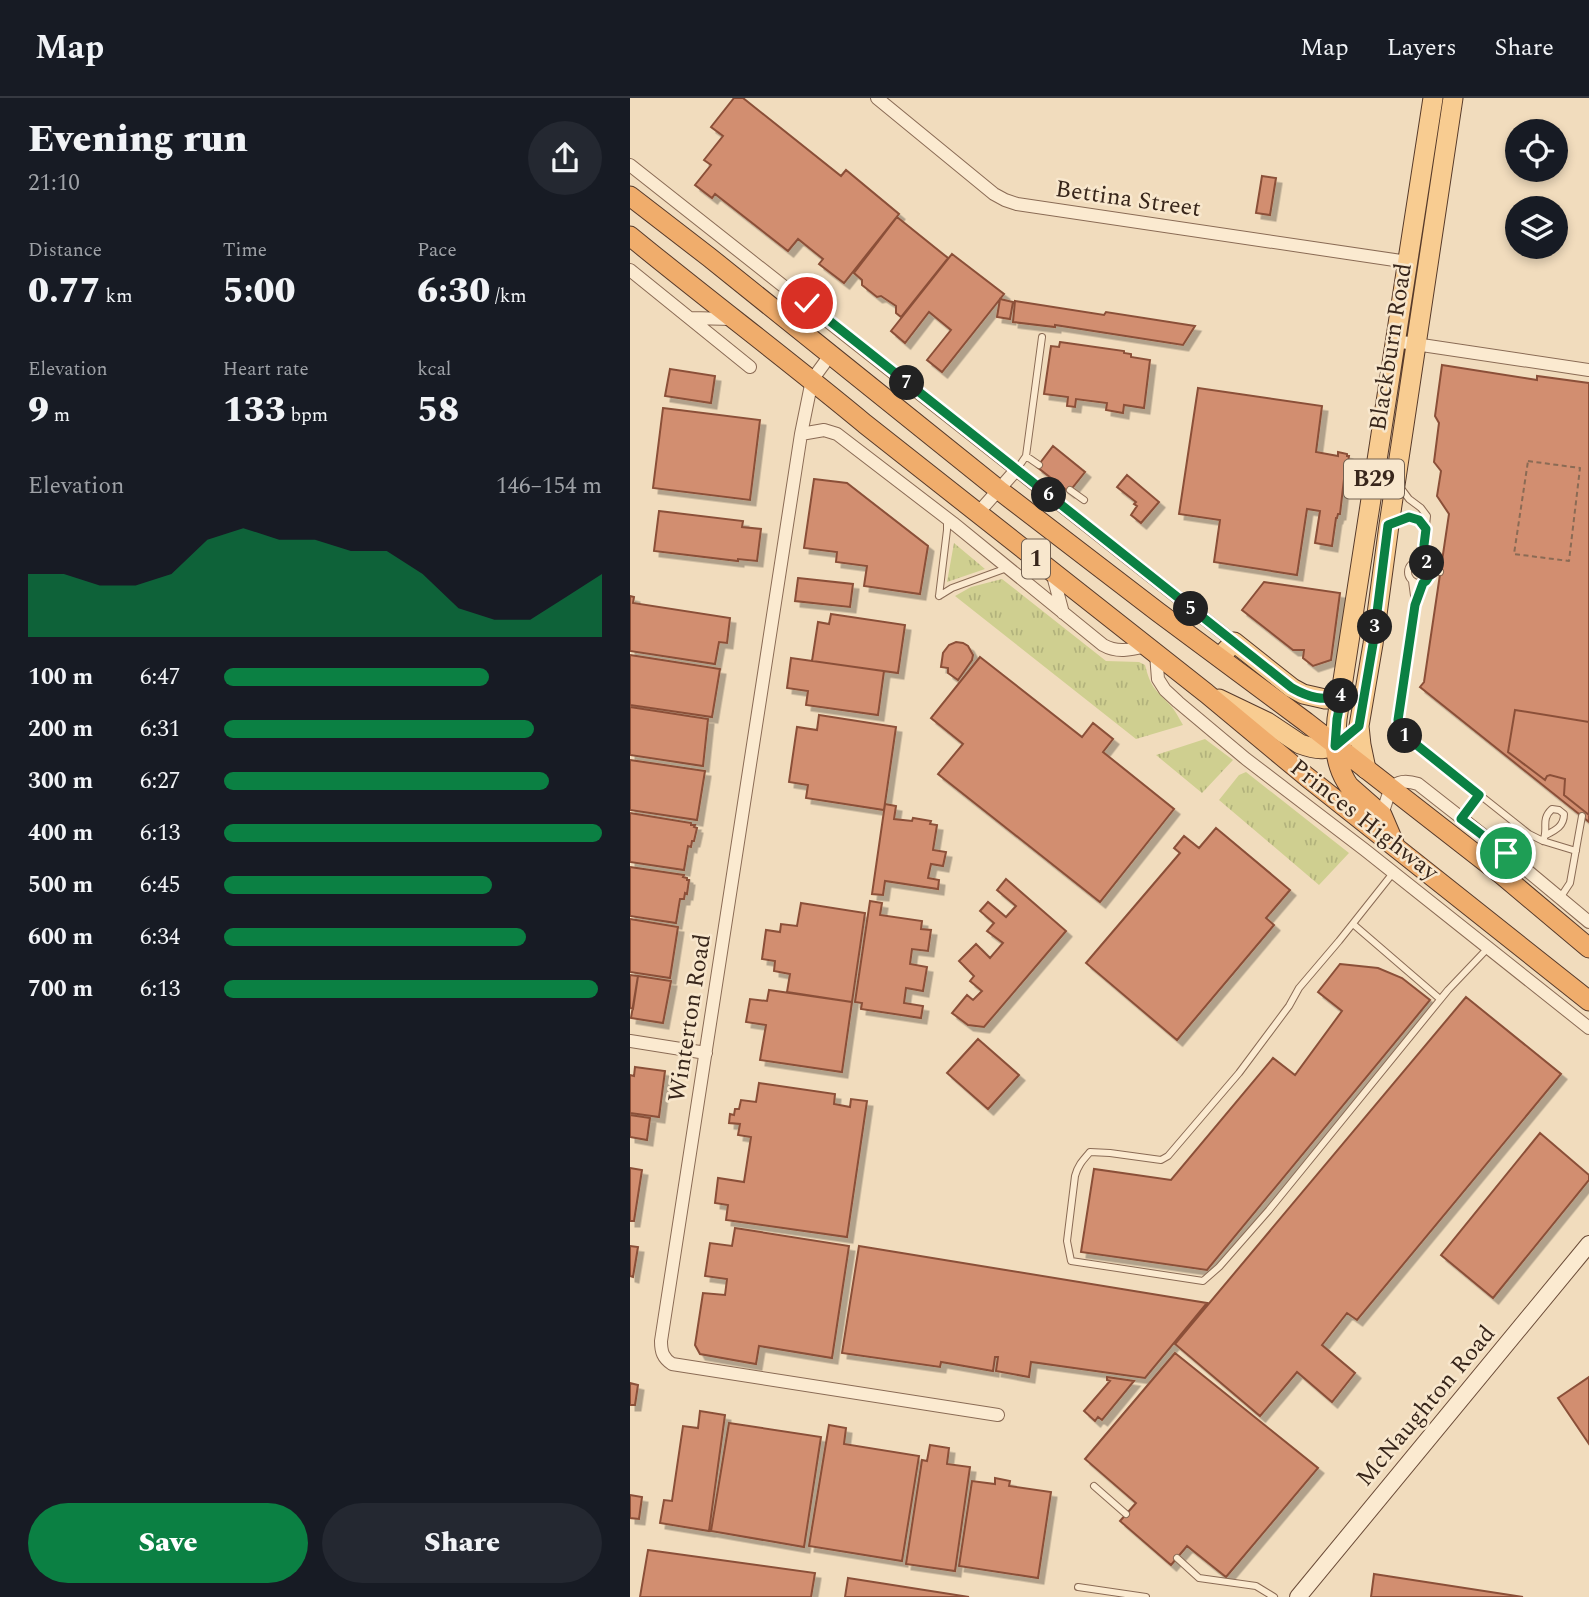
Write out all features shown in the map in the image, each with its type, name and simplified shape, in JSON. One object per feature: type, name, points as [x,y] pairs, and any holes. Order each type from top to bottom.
[{"type":"highway","name":"Princes Highway","points":[[630,197],[709,257],[999,490],[1501,874],[1589,948]]},
{"type":"highway","name":"Princes Highway","points":[[630,236],[1584,997]]},
{"type":"highway","points":[[1335,746],[1337,763],[1344,780],[1382,815],[1395,846]]},
{"type":"main road","name":"Blackburn Road","points":[[1335,746],[1433,98]]},
{"type":"main road","name":"Blackburn Road","points":[[1366,769],[1359,726],[1453,98]]},
{"type":"main road","points":[[1220,657],[1234,642],[1303,694],[1325,699],[1342,695]]},
{"type":"main road","points":[[1206,693],[1267,722],[1300,744],[1318,748],[1335,746],[1359,726]]},
{"type":"main road","name":"McNaughton Road","points":[[1298,1597],[1589,1244]]},
{"type":"street","name":"Bettina Street","points":[[877,98],[1005,201],[1408,262]]},
{"type":"street","points":[[630,165],[1234,642]]},
{"type":"street","points":[[630,270],[750,367]]},
{"type":"street","points":[[690,318],[732,319]]},
{"type":"street","points":[[1395,341],[1589,370]]},
{"type":"street","name":"Winterton Road","points":[[831,354],[811,380],[801,435],[661,1352],[665,1360],[672,1364],[998,1415]]},
{"type":"street","points":[[801,435],[824,430],[837,434],[1108,648],[1151,650]]},
{"type":"street","points":[[978,513],[1017,469]]},
{"type":"street","points":[[948,489],[950,521]]},
{"type":"street","points":[[1052,572],[1063,613]]},
{"type":"street","name":"Princes Highway","points":[[1151,650],[1158,679],[1178,702],[1246,759],[1589,1028]]},
{"type":"street","points":[[1382,815],[1391,788],[1396,783],[1403,781],[1418,784],[1589,922]]},
{"type":"street","points":[[1501,874],[1506,853]]},
{"type":"street","name":"Princes Highway","points":[[1565,1009],[1584,997]]},
{"type":"street","points":[[630,1041],[706,1053]]},
{"type":"lane","points":[[1017,469],[1026,456],[1042,337]]},
{"type":"lane","points":[[1026,456],[1039,465]]},
{"type":"lane","points":[[1395,480],[1409,499],[1427,516],[1424,545],[1430,571],[1415,605]]},
{"type":"lane","points":[[1070,490],[1084,500]]},
{"type":"lane","points":[[1388,525],[1409,517],[1419,520],[1426,529]]},
{"type":"lane","points":[[950,521],[939,596],[952,588],[1009,568]]},
{"type":"lane","points":[[1424,545],[1408,570],[1415,605],[1399,728],[1403,734],[1529,834],[1576,852]]},
{"type":"lane","points":[[1412,581],[1419,584],[1440,575],[1421,561],[1414,562]]},
{"type":"lane","points":[[1142,599],[1157,582]]},
{"type":"lane","points":[[1461,819],[1479,795]]},
{"type":"lane","points":[[1560,898],[1570,883],[1582,816]]},
{"type":"lane","points":[[1393,873],[1299,988],[1239,1073],[1168,1156],[1161,1160],[1090,1152],[1082,1161],[1075,1176],[1067,1241],[1071,1261],[1203,1281],[1219,1267],[1269,1210],[1440,999],[1488,948]]},
{"type":"lane","points":[[1353,924],[1440,999]]},
{"type":"lane","points":[[1094,1486],[1126,1514]]},
{"type":"lane","points":[[1177,1558],[1199,1578],[1256,1586],[1274,1597]]},
{"type":"lane","points":[[1077,1587],[1146,1597]]},
{"type":"path","points":[[1528,461],[1580,468],[1569,561],[1514,554],[1528,461]]},
{"type":"green space","points":[[954,543],[985,569],[947,582]]},
{"type":"green space","points":[[1002,579],[1106,661],[1139,662],[1145,665],[1154,687],[1174,709],[1183,725],[1136,739],[955,596],[971,587]]},
{"type":"green space","points":[[1205,739],[1233,760],[1202,793],[1156,755]]},
{"type":"green space","points":[[1246,772],[1349,853],[1319,885],[1219,800],[1239,775]]},
{"type":"building","points":[[734,98],[743,98],[841,176],[846,170],[899,214],[844,283],[819,264],[823,259],[798,239],[788,251],[715,194],[712,198],[695,185],[711,165],[704,160],[723,136],[711,127]]},
{"type":"building","points":[[1262,176],[1276,178],[1270,215],[1256,213]]},
{"type":"building","points":[[897,217],[948,258],[901,317],[896,313],[896,306],[881,296],[877,297],[862,285],[862,280],[854,273]]},
{"type":"building","points":[[952,254],[1004,294],[942,372],[927,360],[951,330],[929,312],[905,343],[891,331]]},
{"type":"building","points":[[1000,299],[1013,302],[1010,319],[997,317]]},
{"type":"building","points":[[1015,301],[1195,326],[1183,345],[1055,325],[1013,322]]},
{"type":"building","points":[[1060,342],[1124,351],[1131,354],[1131,357],[1150,360],[1144,408],[1124,405],[1123,413],[1106,410],[1107,403],[1076,399],[1075,407],[1067,406],[1068,397],[1044,394],[1051,346],[1059,347]]},
{"type":"building","points":[[1442,365],[1537,380],[1537,376],[1589,383],[1589,822],[1420,687],[1424,682],[1449,514],[1437,496],[1441,471],[1434,462],[1439,423],[1435,416]]},
{"type":"building","points":[[670,369],[715,376],[711,403],[665,396]]},
{"type":"building","points":[[1198,388],[1322,406],[1316,452],[1338,456],[1338,452],[1349,456],[1332,546],[1315,543],[1320,511],[1307,509],[1297,575],[1214,562],[1220,520],[1179,514]]},
{"type":"building","points":[[663,408],[760,420],[750,500],[653,488]]},
{"type":"building","points":[[1053,446],[1085,472],[1069,492],[1037,467]]},
{"type":"building","points":[[1127,475],[1159,502],[1141,523],[1131,515],[1137,506],[1134,504],[1136,502],[1117,487]]},
{"type":"building","points":[[814,479],[847,483],[928,546],[920,594],[864,586],[867,566],[836,562],[837,552],[804,548]]},
{"type":"building","points":[[659,511],[743,521],[742,527],[761,529],[757,561],[654,551]]},
{"type":"building","points":[[798,578],[853,584],[850,607],[795,601]]},
{"type":"building","points":[[1264,582],[1340,593],[1331,660],[1313,666],[1303,658],[1304,650],[1293,650],[1242,610]]},
{"type":"building","points":[[630,596],[634,597],[633,603],[730,618],[727,643],[719,642],[715,664],[630,651]]},
{"type":"building","points":[[831,614],[905,625],[898,673],[812,661],[818,622],[829,624]]},
{"type":"building","points":[[956,642],[968,646],[973,655],[958,680],[948,673],[948,668],[941,667],[943,653],[949,645]]},
{"type":"building","points":[[630,655],[720,669],[712,717],[630,705]]},
{"type":"building","points":[[980,657],[1082,737],[1093,723],[1113,739],[1103,752],[1174,809],[1100,902],[938,774],[963,744],[931,718]]},
{"type":"building","points":[[791,658],[884,671],[878,715],[806,705],[808,691],[787,688]]},
{"type":"building","points":[[630,707],[708,719],[703,766],[630,755]]},
{"type":"building","points":[[1515,710],[1589,722],[1589,815],[1564,795],[1565,779],[1550,775],[1545,780],[1508,752]]},
{"type":"building","points":[[819,715],[896,727],[884,810],[806,798],[808,785],[789,782],[797,727],[817,730]]},
{"type":"building","points":[[630,760],[705,771],[697,820],[630,810]]},
{"type":"building","points":[[885,804],[896,806],[894,819],[912,821],[913,818],[931,821],[930,824],[937,825],[933,850],[946,852],[943,866],[931,864],[928,878],[939,880],[938,889],[885,881],[883,895],[872,894]]},
{"type":"building","points":[[630,813],[695,825],[697,828],[694,841],[691,847],[688,846],[684,870],[630,862]]},
{"type":"building","points":[[1216,828],[1290,890],[1266,918],[1274,925],[1177,1040],[1086,963],[1180,853],[1174,848],[1184,836],[1199,848]]},
{"type":"building","points":[[630,867],[684,875],[683,877],[689,880],[687,894],[685,893],[684,899],[680,899],[676,923],[630,916]]},
{"type":"building","points":[[1006,879],[1066,931],[984,1027],[968,1025],[952,1013],[967,995],[973,1000],[982,991],[970,981],[974,976],[959,961],[976,944],[990,958],[1003,943],[987,931],[994,923],[980,911],[988,902],[1006,917],[1016,906],[997,890]]},
{"type":"building","points":[[870,901],[882,903],[880,915],[922,921],[921,929],[931,930],[928,951],[912,949],[910,964],[927,967],[923,991],[906,988],[904,1003],[923,1006],[921,1018],[861,1009],[862,1003],[855,1002]]},
{"type":"building","points":[[801,903],[865,913],[852,1002],[787,992],[790,974],[774,971],[775,961],[762,959],[766,930],[780,932],[781,924],[797,926]]},
{"type":"building","points":[[630,919],[678,927],[670,978],[630,972]]},
{"type":"building","points":[[1340,964],[1378,968],[1402,978],[1430,1000],[1207,1270],[1081,1252],[1094,1169],[1171,1180],[1273,1058],[1295,1075],[1342,1011],[1318,992]]},
{"type":"building","points":[[630,975],[638,976],[633,1009],[630,1008]]},
{"type":"building","points":[[638,976],[671,981],[663,1023],[631,1018]]},
{"type":"building","points":[[769,990],[852,1002],[842,1072],[760,1060],[766,1025],[746,1022],[750,999],[767,1001]]},
{"type":"building","points":[[1466,997],[1561,1074],[1357,1320],[1347,1313],[1322,1345],[1355,1373],[1332,1402],[1297,1372],[1260,1416],[1175,1344]]},
{"type":"building","points":[[978,1039],[1019,1075],[988,1109],[947,1073]]},
{"type":"building","points":[[635,1067],[665,1071],[659,1117],[630,1113],[630,1075],[634,1076]]},
{"type":"building","points":[[759,1083],[835,1094],[834,1104],[850,1107],[851,1099],[867,1101],[847,1237],[726,1220],[728,1205],[715,1203],[718,1178],[744,1182],[751,1137],[738,1135],[740,1124],[729,1123],[730,1114],[734,1115],[735,1109],[739,1109],[741,1100],[756,1102]]},
{"type":"building","points":[[630,1115],[650,1118],[647,1140],[630,1137]]},
{"type":"building","points":[[1540,1133],[1589,1175],[1589,1180],[1493,1298],[1441,1255]]},
{"type":"building","points":[[630,1168],[642,1170],[634,1221],[630,1221]]},
{"type":"building","points":[[735,1228],[849,1246],[832,1358],[759,1346],[756,1364],[700,1354],[695,1345],[703,1293],[725,1295],[727,1279],[705,1276],[710,1243],[732,1246]]},
{"type":"building","points":[[630,1246],[638,1247],[633,1277],[630,1276]]},
{"type":"building","points":[[859,1246],[1207,1303],[1145,1378],[1031,1362],[1029,1377],[996,1371],[998,1357],[995,1357],[993,1371],[941,1362],[940,1367],[842,1353]]},
{"type":"building","points":[[1175,1353],[1318,1468],[1226,1577],[1187,1546],[1171,1565],[1120,1521],[1136,1503],[1085,1459]]},
{"type":"building","points":[[1107,1377],[1134,1381],[1102,1420],[1098,1417],[1095,1421],[1084,1411],[1110,1381]]},
{"type":"building","points":[[1589,1377],[1589,1444],[1558,1398]]},
{"type":"building","points":[[630,1383],[638,1385],[635,1405],[630,1405]]},
{"type":"building","points":[[700,1411],[725,1415],[709,1531],[660,1523],[664,1500],[672,1501],[683,1426],[698,1428]]},
{"type":"building","points":[[729,1423],[821,1437],[804,1547],[711,1531]]},
{"type":"building","points":[[829,1425],[846,1428],[844,1444],[919,1456],[902,1561],[809,1546]]},
{"type":"building","points":[[930,1445],[949,1448],[947,1464],[970,1467],[955,1571],[906,1564],[922,1460],[927,1461]]},
{"type":"building","points":[[995,1478],[1010,1481],[1009,1486],[1051,1492],[1038,1578],[959,1566],[972,1481],[995,1484]]},
{"type":"building","points":[[630,1495],[642,1497],[639,1519],[630,1518]]},
{"type":"building","points":[[648,1550],[815,1573],[811,1597],[640,1597]]},
{"type":"building","points":[[1374,1574],[1523,1597],[1371,1597]]},
{"type":"building","points":[[848,1578],[969,1597],[845,1597]]},
{"type":"route","points":[[807,303],[1292,688],[1311,697],[1325,699],[1342,695],[1335,746],[1359,726],[1373,644],[1388,525],[1409,517],[1419,520],[1426,529],[1424,545],[1430,575],[1423,583],[1415,605],[1399,728],[1479,795],[1461,819],[1506,853]]}]
